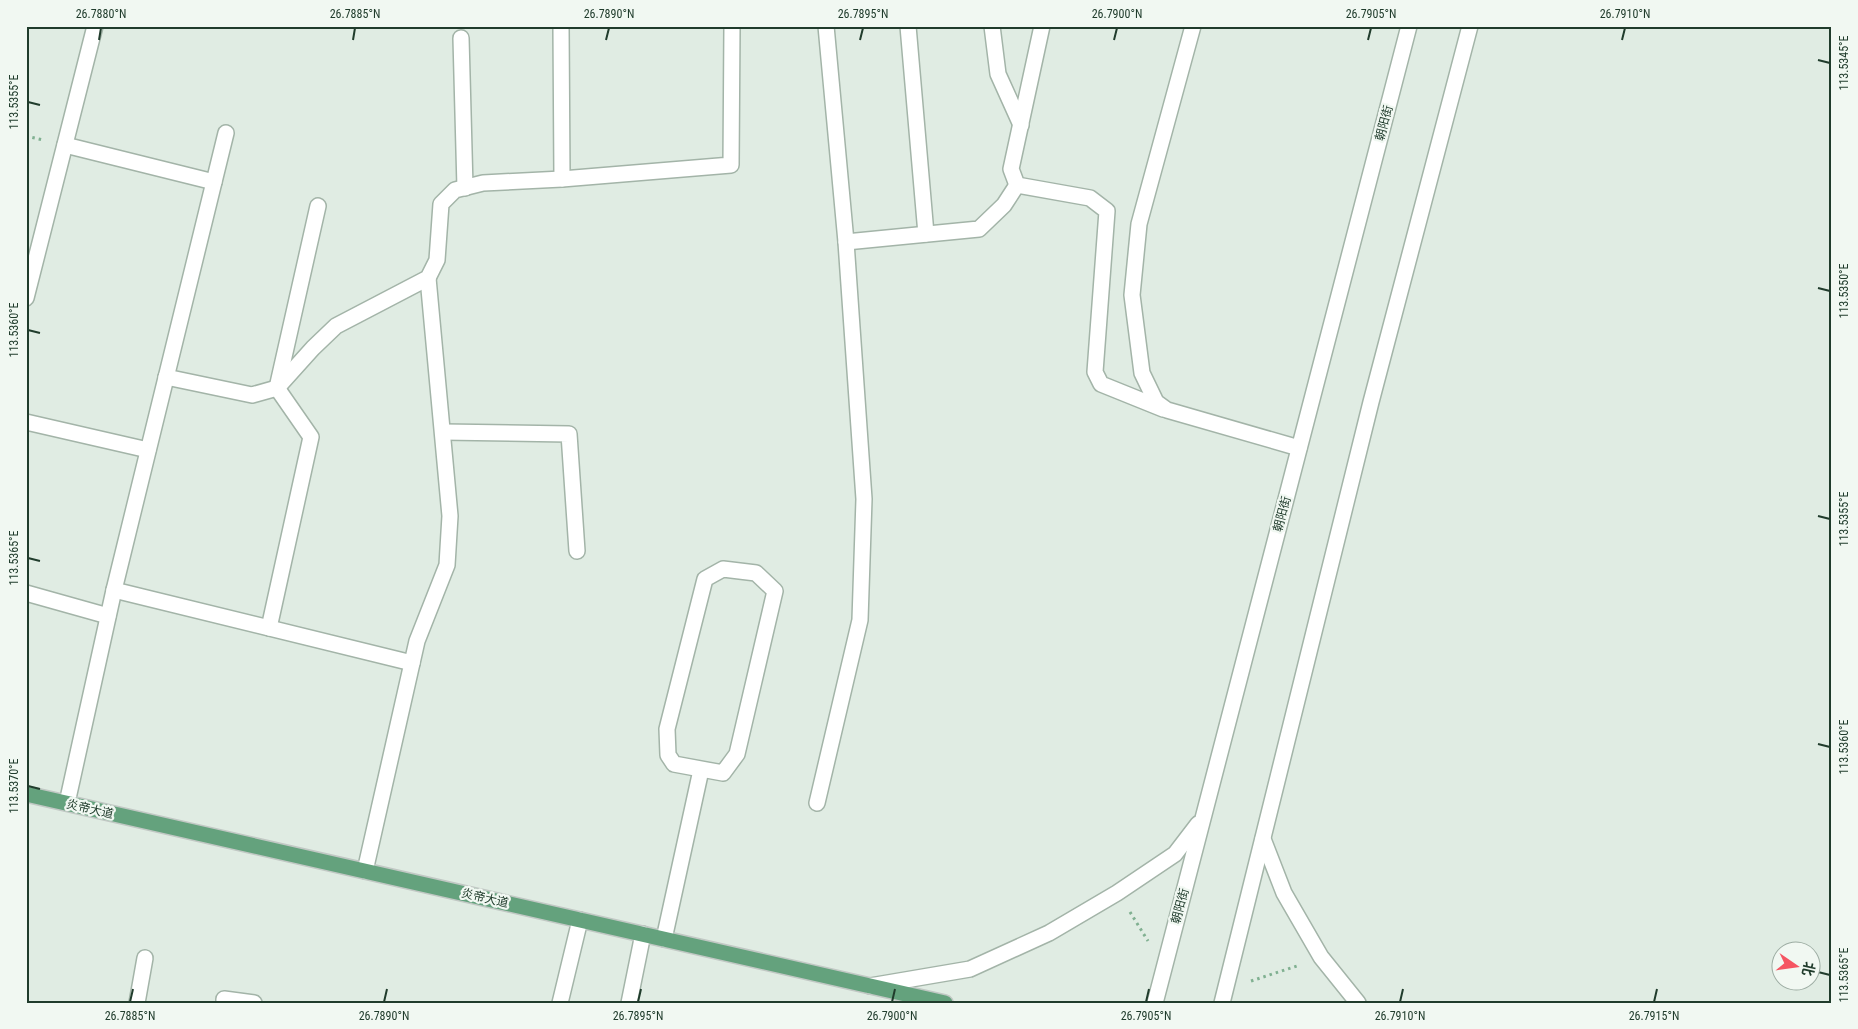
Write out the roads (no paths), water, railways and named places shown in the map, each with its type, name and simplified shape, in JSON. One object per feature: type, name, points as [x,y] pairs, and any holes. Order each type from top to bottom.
[{"type":"main road","name":"炎帝大道","points":[[26,794],[944,1003]]},
{"type":"street","points":[[26,298],[95,26]]},
{"type":"street","points":[[561,26],[562,179]]},
{"type":"street","points":[[365,871],[417,641],[447,565],[450,516],[428,278],[437,260],[441,204],[456,190],[483,183],[731,166],[732,26]]},
{"type":"street","points":[[817,803],[860,620],[864,499],[846,242],[826,26]]},
{"type":"street","points":[[908,26],[926,234]]},
{"type":"street","points":[[992,26],[998,74],[1021,125]]},
{"type":"street","points":[[1017,185],[1011,169],[1042,26]]},
{"type":"street","points":[[1167,410],[1156,402],[1142,373],[1132,294],[1139,224],[1193,26]]},
{"type":"street","name":"朝阳街","points":[[1155,1003],[1409,26]]},
{"type":"street","points":[[1224,996],[1371,402],[1470,26]]},
{"type":"street","points":[[461,38],[464,188]]},
{"type":"street","points":[[67,804],[114,590],[226,133]]},
{"type":"street","points":[[65,145],[214,182]]},
{"type":"street","points":[[846,242],[979,229],[1004,205],[1017,185]]},
{"type":"street","points":[[1017,185],[1090,198],[1107,211],[1094,372],[1101,384],[1167,410],[1299,448]]},
{"type":"street","points":[[269,628],[311,437],[277,388],[318,206]]},
{"type":"street","points":[[166,378],[252,395],[277,388],[336,326],[428,278]]},
{"type":"street","points":[[26,422],[148,450]]},
{"type":"street","points":[[443,432],[569,434],[577,551]]},
{"type":"street","points":[[723,569],[756,573],[775,591],[737,754],[723,773],[701,770],[674,764],[668,755],[667,729],[705,579],[723,569]]},
{"type":"street","points":[[114,590],[412,663]]},
{"type":"street","points":[[26,593],[108,616]]},
{"type":"street","points":[[664,939],[701,770]]},
{"type":"street","points":[[870,986],[970,969],[1049,934],[1117,893],[1175,854],[1203,816]]},
{"type":"street","points":[[1263,838],[1284,894],[1321,957],[1358,1003]]},
{"type":"street","points":[[560,1003],[580,920]]},
{"type":"street","points":[[629,1003],[643,934]]},
{"type":"street","points":[[136,1003],[144,958]]},
{"type":"street","points":[[224,1003],[224,999],[254,1003]]}]
